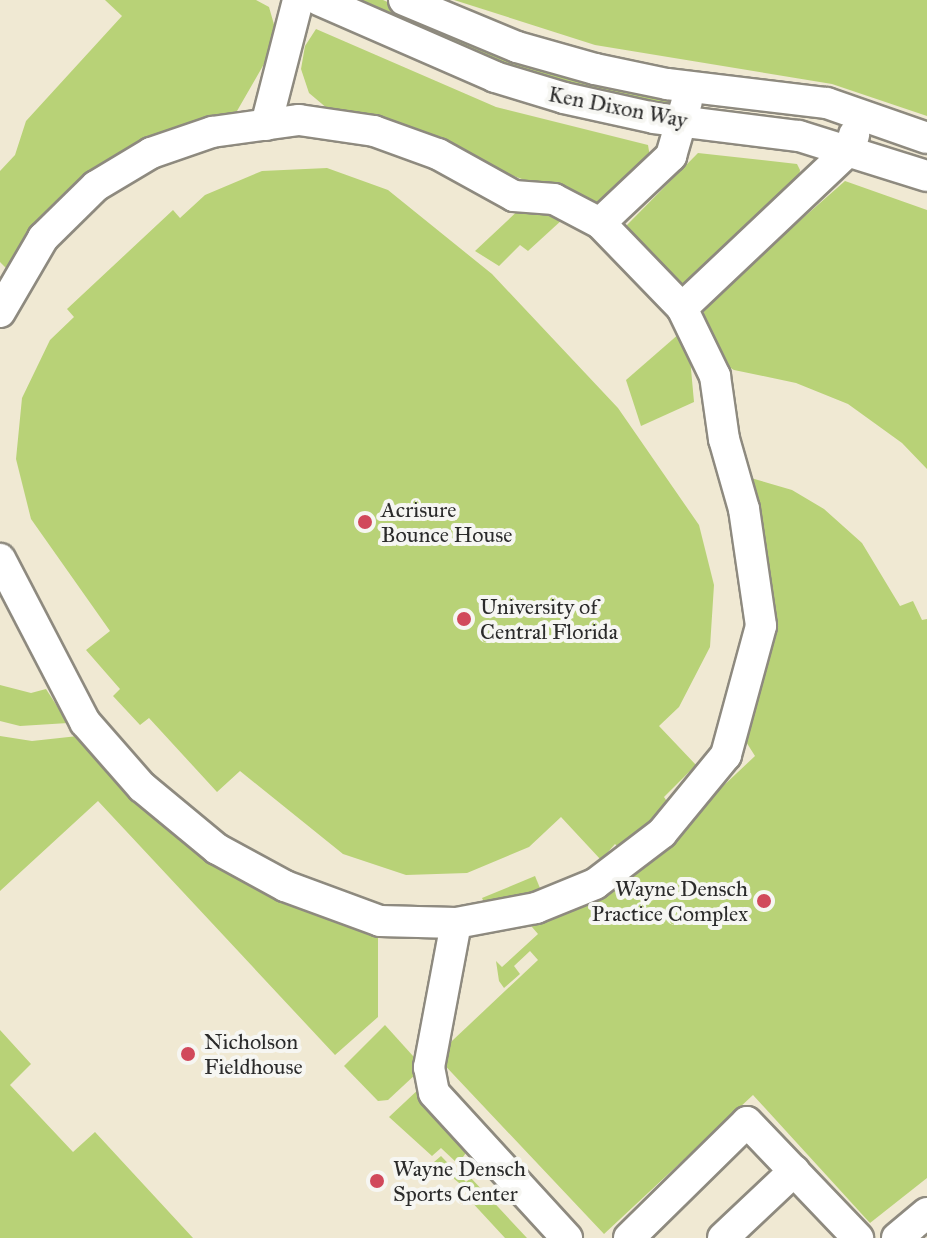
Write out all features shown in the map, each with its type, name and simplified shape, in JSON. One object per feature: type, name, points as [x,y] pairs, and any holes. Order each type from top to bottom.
[{"type":"street","points":[[266,125],[298,0]]},
{"type":"street","name":"Ken Dixon Way","points":[[319,0],[495,77],[564,98],[682,121],[799,136],[850,149],[927,176]]},
{"type":"street","name":"Ken Dixon Way","points":[[404,0],[517,47],[595,69],[691,86],[827,103],[927,138]]},
{"type":"street","points":[[600,223],[671,156],[691,86]]},
{"type":"street","points":[[682,308],[850,149],[862,113]]},
{"type":"street","points":[[0,312],[43,238],[96,186],[151,153],[212,132],[299,120],[374,131],[438,154],[514,196],[554,199],[600,223],[682,308],[715,376],[724,439],[744,509],[761,626],[726,755],[662,833],[595,884],[536,908],[456,923],[380,921],[285,886],[217,849],[142,787],[85,722],[0,559]]},
{"type":"street","points":[[456,923],[429,1067],[434,1093],[567,1238]]},
{"type":"street","points":[[629,1238],[747,1122],[794,1171],[840,1232]]},
{"type":"street","points":[[723,1238],[794,1171]]},
{"type":"street","points":[[897,1238],[927,1213]]},
{"type":"green space","points":[[105,0],[256,0],[269,7],[275,28],[268,57],[237,111],[181,128],[37,229],[7,269],[0,262],[0,171],[15,155],[26,121],[122,16]]},
{"type":"green space","points":[[351,0],[383,0],[460,34],[672,97],[672,102],[669,107],[521,70]]},
{"type":"green space","points":[[454,0],[927,0],[927,116],[832,84],[595,45]]},
{"type":"green space","points":[[316,29],[496,107],[648,145],[650,157],[606,203],[594,205],[328,109],[309,93],[301,69],[305,46]]},
{"type":"green space","points":[[698,153],[797,164],[799,179],[683,285],[629,234],[626,226]]},
{"type":"green space","name":"Acrisure Bounce House","points":[[327,168],[388,190],[492,274],[618,408],[699,525],[714,585],[710,647],[679,707],[659,726],[696,765],[664,797],[670,806],[622,851],[615,844],[601,860],[561,817],[529,847],[467,873],[406,875],[343,854],[240,771],[217,792],[149,718],[140,725],[113,696],[120,689],[86,650],[110,631],[31,519],[16,459],[22,398],[50,340],[74,317],[67,309],[173,210],[180,218],[205,195],[262,171]]},
{"type":"green space","points":[[845,181],[927,210],[927,469],[902,443],[848,404],[796,383],[734,370],[715,359],[704,326],[704,309],[712,298]]},
{"type":"green space","points":[[524,205],[563,219],[528,251],[520,245],[499,266],[475,251]]},
{"type":"green space","points":[[680,333],[690,358],[694,402],[641,426],[626,380]]},
{"type":"green space","points":[[744,476],[792,490],[824,509],[862,543],[900,606],[913,601],[922,620],[927,619],[927,1178],[870,1223],[753,1095],[604,1234],[436,1056],[538,960],[530,951],[514,966],[520,974],[504,988],[499,981],[496,961],[502,967],[538,934],[526,920],[617,886],[755,756],[743,737],[772,648],[774,605],[767,549]]},
{"type":"green space","points":[[0,685],[31,693],[46,689],[68,723],[20,726],[0,721]]},
{"type":"green space","points":[[0,736],[32,741],[78,736],[144,803],[378,931],[378,1017],[335,1055],[98,801],[0,891]]},
{"type":"green space","points":[[535,876],[542,893],[486,906],[482,898]]},
{"type":"green space","points":[[385,1025],[413,1056],[417,1073],[388,1100],[378,1101],[344,1066]]},
{"type":"green space","points":[[0,1030],[31,1064],[10,1085],[73,1152],[95,1132],[193,1238],[0,1238]]},
{"type":"green space","points":[[421,1087],[468,1150],[458,1164],[441,1148],[432,1156],[389,1117]]},
{"type":"green space","points":[[441,1156],[466,1182],[471,1178],[527,1238],[505,1238],[468,1198],[471,1193],[434,1162]]},
{"type":"place","name":"Acrisure Bounce House","points":[[365,522]]},
{"type":"place","name":"University of Central Florida","points":[[464,619]]},
{"type":"place","name":"Wayne Densch Practice Complex","points":[[764,901]]},
{"type":"place","name":"Nicholson Fieldhouse","points":[[188,1054]]},
{"type":"place","name":"Wayne Densch Sports Center","points":[[377,1181]]}]
